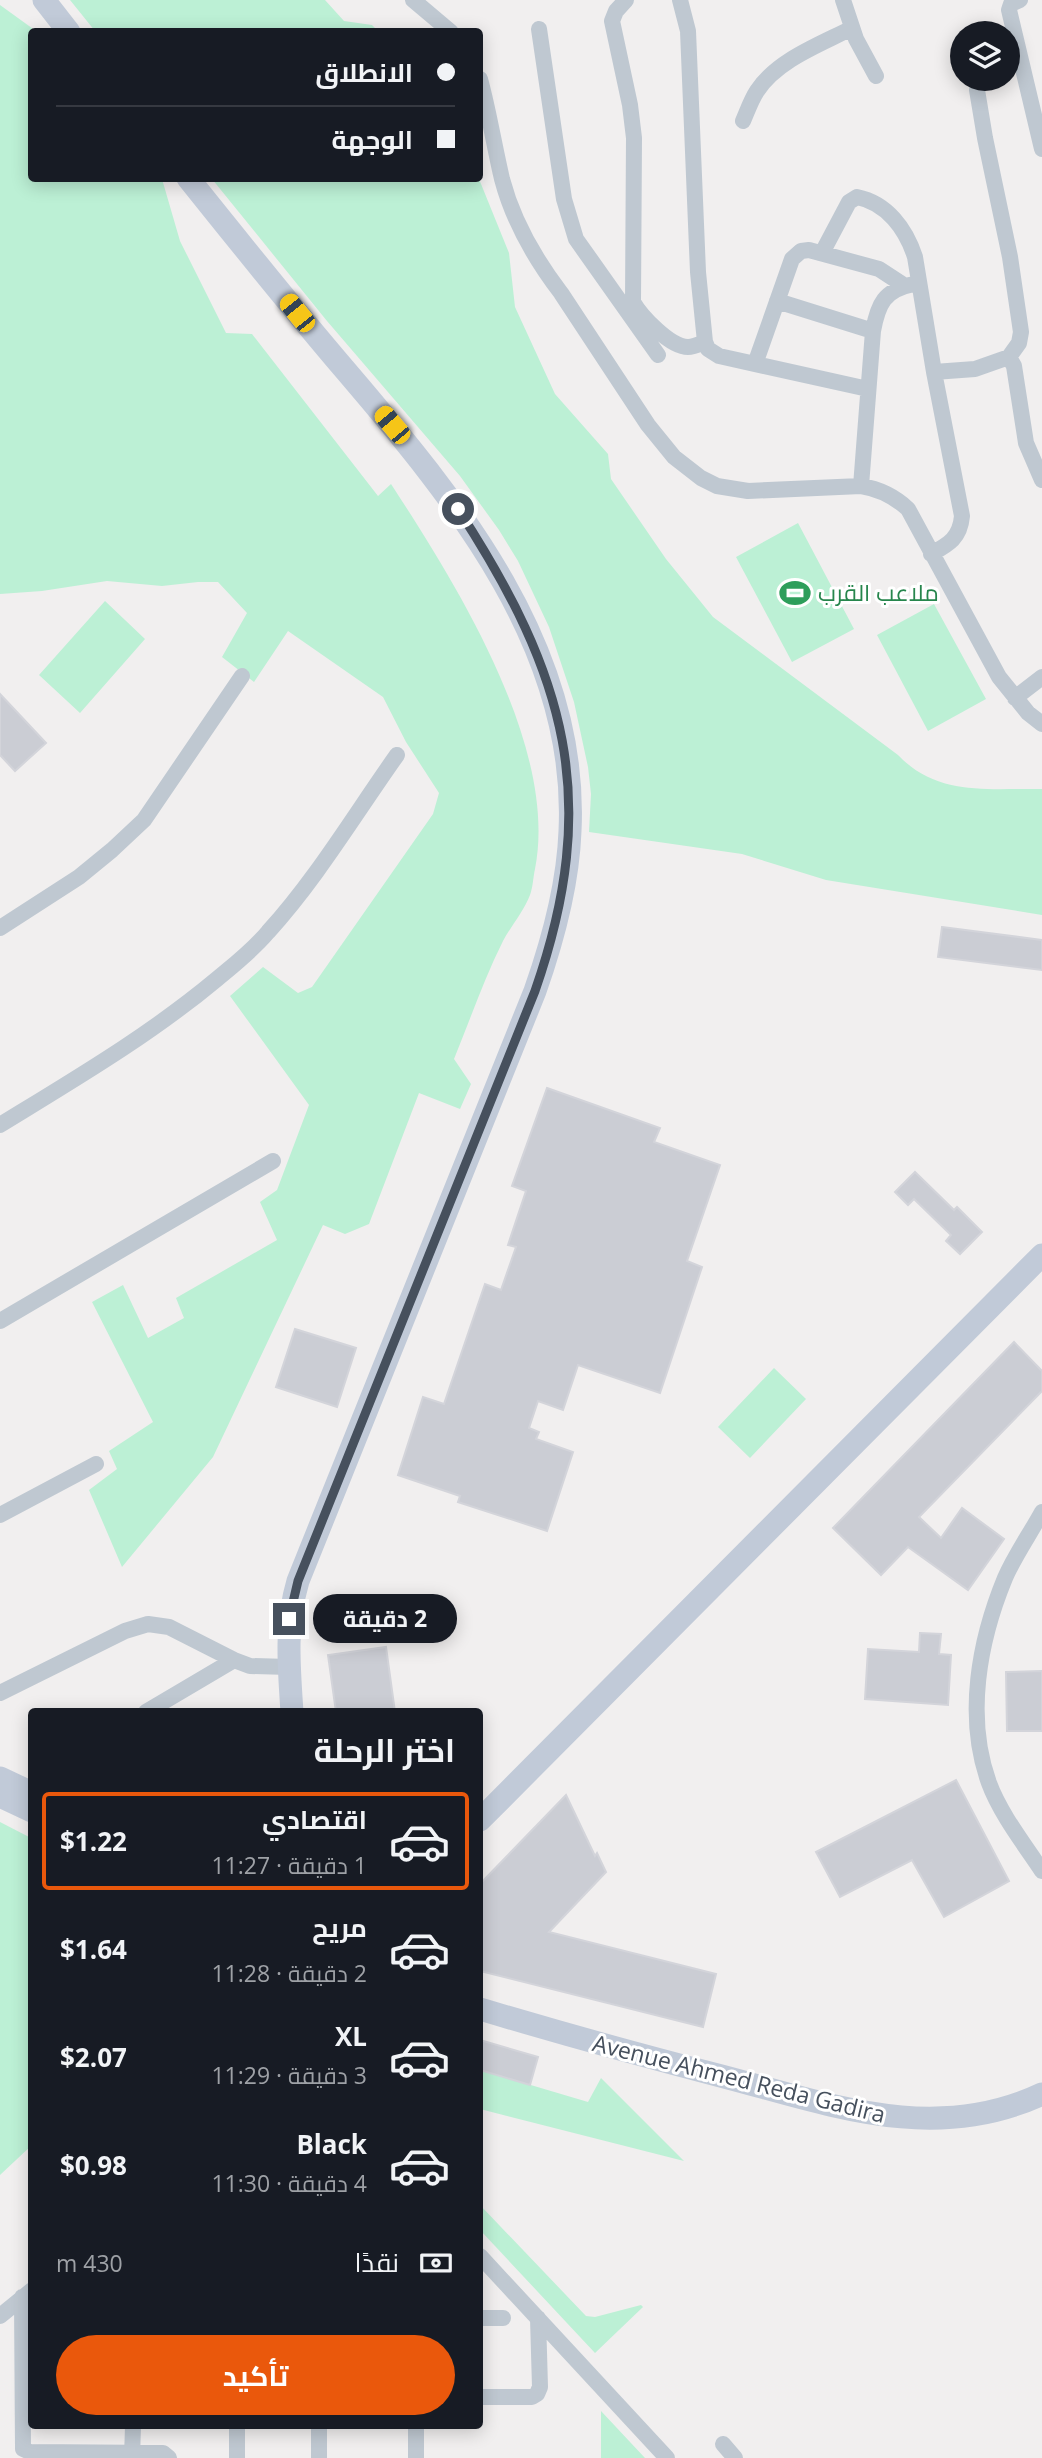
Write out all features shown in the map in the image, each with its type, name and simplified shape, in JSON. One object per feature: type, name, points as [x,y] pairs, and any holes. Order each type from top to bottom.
[{"type":"street","points":[[44,0],[66,28]]},
{"type":"street","points":[[413,0],[446,28]]},
{"type":"street","points":[[680,0],[688,31],[698,272],[708,349],[719,356],[869,389]]},
{"type":"street","points":[[843,0],[852,27],[876,76]]},
{"type":"street","points":[[1010,21],[1011,4],[1020,0]]},
{"type":"street","points":[[618,4],[612,26],[630,105],[634,138],[628,303]]},
{"type":"street","points":[[743,121],[757,91],[774,74],[852,27]]},
{"type":"street","points":[[539,29],[564,199],[576,239],[628,303],[658,355]]},
{"type":"street","points":[[1020,81],[1042,149]]},
{"type":"street","points":[[934,372],[962,371],[1009,357],[1020,343],[1021,332],[1010,257],[977,91]]},
{"type":"street","points":[[483,93],[502,180],[532,252],[648,425],[674,457],[701,478],[733,490],[748,492],[861,486],[885,492],[908,509],[989,661],[1014,698],[1042,724]]},
{"type":"street","points":[[191,182],[297,313],[434,475],[481,543],[517,608],[544,670],[562,735],[570,800],[566,866],[545,963],[298,1581],[289,1619],[292,1708]]},
{"type":"street","points":[[822,253],[849,202],[860,197],[890,215],[902,226],[915,257],[912,284],[934,372],[962,516],[959,532],[953,542],[931,554]]},
{"type":"street","points":[[755,364],[792,259],[802,251],[822,253],[878,269],[912,284]]},
{"type":"street","points":[[861,486],[873,331],[877,311],[889,294],[912,284]]},
{"type":"street","points":[[777,301],[873,331]]},
{"type":"street","points":[[628,303],[671,341],[688,347],[705,342]]},
{"type":"street","points":[[1009,357],[1014,366],[1026,443],[1042,480]]},
{"type":"street","points":[[0,928],[79,877],[144,820],[242,676]]},
{"type":"street","points":[[1014,698],[1042,677]]},
{"type":"street","points":[[0,1125],[138,1040],[246,955],[305,886],[397,755]]},
{"type":"street","points":[[0,1321],[273,1161]]},
{"type":"street","points":[[483,1817],[1042,1255]]},
{"type":"street","points":[[0,1515],[96,1464]]},
{"type":"street","points":[[1042,1512],[1006,1576],[984,1637],[976,1698],[980,1744],[989,1784],[1042,1871]]},
{"type":"street","points":[[0,1693],[125,1631],[148,1625],[169,1627],[234,1660],[263,1668],[289,1667]]},
{"type":"street","points":[[153,1708],[234,1660]]},
{"type":"street","points":[[0,1778],[28,1791]]},
{"type":"street","points":[[0,1796],[28,1809]]},
{"type":"street","name":"Avenue Ahmed Reda Gadira","points":[[483,2010],[615,2049],[872,2115],[919,2119],[966,2117],[989,2114],[1042,2094]]},
{"type":"street","points":[[483,2259],[665,2457]]},
{"type":"street","points":[[0,2316],[27,2294]]},
{"type":"street","points":[[27,2294],[26,2380],[21,2442],[26,2451],[132,2456],[163,2453],[169,2458]]},
{"type":"street","points":[[483,2318],[503,2318]]},
{"type":"street","points":[[483,2397],[531,2397],[537,2394],[540,2387],[538,2318]]},
{"type":"street","points":[[132,2429],[132,2456]]},
{"type":"street","points":[[237,2429],[237,2458]]},
{"type":"street","points":[[319,2429],[319,2458]]},
{"type":"street","points":[[416,2429],[416,2458]]},
{"type":"street","points":[[723,2444],[735,2458]]},
{"type":"green space","points":[[70,0],[325,0],[344,21],[372,25],[375,28],[93,28]]},
{"type":"green space","points":[[0,5],[32,28],[28,28],[28,182],[163,182],[180,241],[226,333],[252,334],[378,496],[391,484],[444,568],[496,667],[517,719],[532,771],[538,821],[535,869],[530,895],[496,955],[454,1059],[471,1084],[460,1109],[419,1093],[369,1224],[345,1234],[323,1225],[213,1457],[122,1567],[89,1490],[117,1469],[109,1451],[153,1422],[92,1302],[123,1285],[148,1338],[184,1318],[176,1298],[277,1240],[260,1202],[277,1190],[309,1105],[230,996],[263,967],[298,993],[312,987],[433,814],[439,793],[406,742],[383,697],[288,631],[254,682],[222,657],[247,613],[218,582],[162,586],[107,581],[0,594]]},
{"type":"green space","points":[[214,182],[480,182],[509,253],[515,307],[555,394],[608,454],[611,479],[666,559],[713,617],[913,768],[930,778],[965,787],[1042,789],[1042,915],[826,880],[742,854],[589,832],[591,794],[588,767],[574,702],[549,627],[518,561],[460,476],[327,321]]},
{"type":"green space","name":"ملاعب القرب","points":[[798,523],[854,629],[792,662],[736,557]]},
{"type":"green space","points":[[105,601],[145,639],[80,713],[39,675]]},
{"type":"green space","name":"ملاعب القرب","points":[[934,604],[986,699],[928,731],[877,635]]},
{"type":"green space","points":[[774,1368],[806,1399],[750,1458],[718,1427]]},
{"type":"green space","points":[[0,1822],[28,1836],[28,2149],[0,2175]]},
{"type":"green space","points":[[483,2071],[588,2102],[601,2078],[684,2161],[483,2110]]},
{"type":"green space","points":[[483,2208],[586,2316],[595,2317],[641,2305],[643,2307],[595,2353],[483,2233]]},
{"type":"green space","points":[[601,2411],[645,2458],[601,2458]]},
{"type":"building","points":[[0,694],[46,743],[15,771],[0,755]]},
{"type":"building","points":[[942,927],[1042,940],[1042,970],[938,957]]},
{"type":"building","points":[[547,1088],[660,1128],[654,1142],[720,1165],[687,1261],[702,1267],[660,1393],[578,1365],[563,1410],[538,1401],[529,1428],[539,1432],[536,1439],[573,1452],[547,1531],[458,1502],[460,1496],[398,1475],[423,1397],[444,1404],[485,1284],[501,1290],[516,1247],[508,1245],[526,1191],[512,1186]]},
{"type":"building","points":[[915,1172],[954,1210],[957,1207],[982,1232],[960,1254],[946,1241],[951,1235],[914,1199],[908,1205],[895,1192]]},
{"type":"building","points":[[295,1329],[356,1348],[337,1407],[276,1387]]},
{"type":"building","points":[[1014,1342],[1042,1371],[1042,1391],[919,1517],[941,1538],[962,1508],[1004,1539],[968,1590],[908,1547],[881,1575],[833,1528]]},
{"type":"building","points":[[920,1633],[941,1634],[939,1654],[951,1655],[948,1705],[865,1699],[868,1649],[919,1652]]},
{"type":"building","points":[[386,1647],[394,1708],[335,1708],[328,1655]]},
{"type":"building","points":[[1042,1671],[1042,1731],[1007,1731],[1006,1672]]},
{"type":"building","points":[[956,1780],[1009,1881],[944,1917],[912,1860],[840,1897],[816,1852]]},
{"type":"building","points":[[566,1795],[595,1856],[597,1853],[606,1872],[549,1932],[716,1974],[703,2027],[483,1972],[483,1881]]},
{"type":"building","points":[[483,2041],[538,2057],[530,2085],[483,2071]]},
{"type":"place","name":"ملاعب القرب","points":[[795,593]]},
{"type":"route","points":[[289,1619],[298,1581],[535,991],[561,900],[570,831],[570,800],[562,735],[554,702],[544,670],[517,608],[481,543],[458,509]]}]
